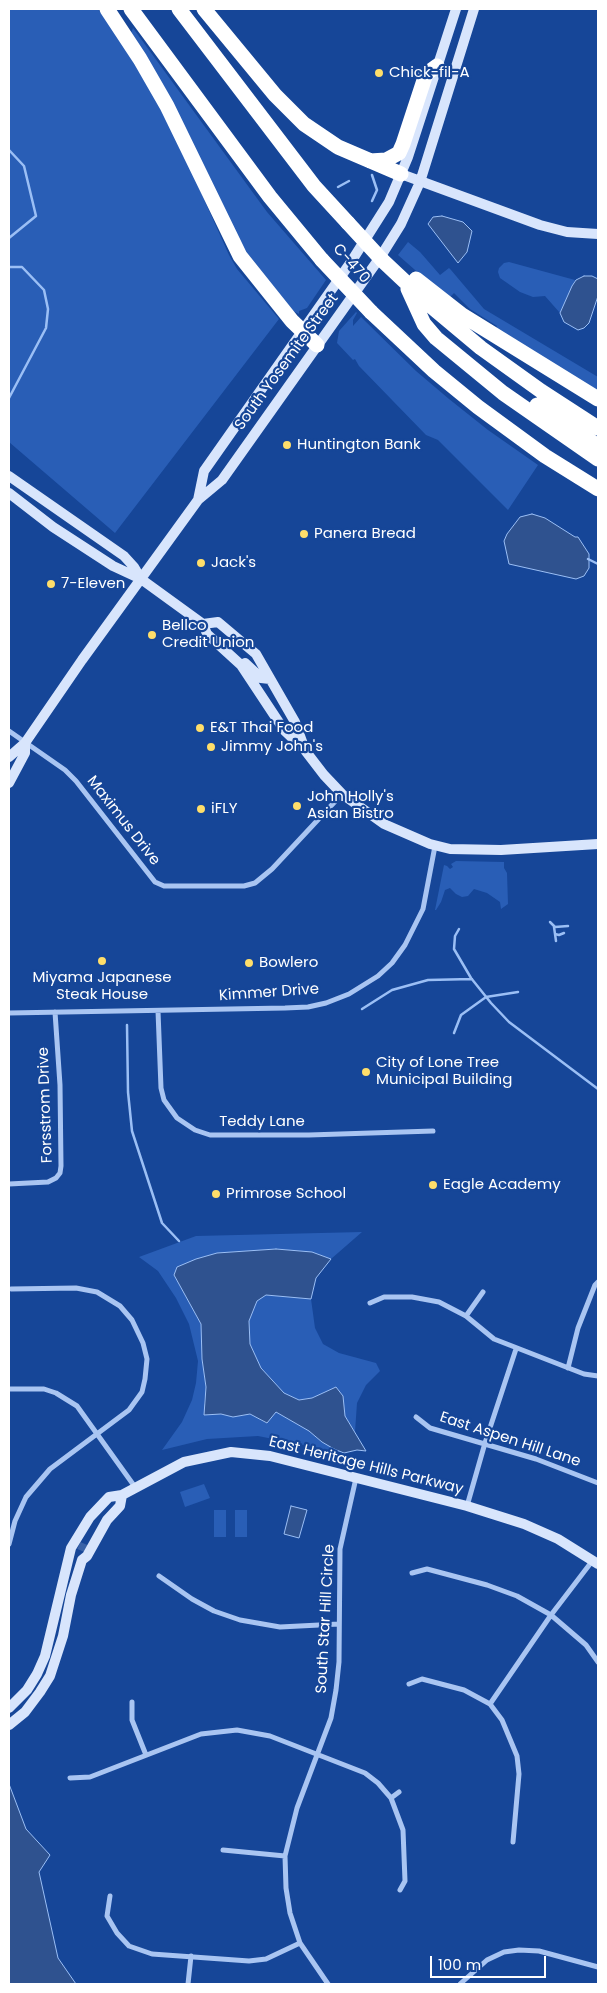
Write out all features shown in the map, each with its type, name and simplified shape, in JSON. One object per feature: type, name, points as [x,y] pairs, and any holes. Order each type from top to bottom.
[{"type":"highway","points":[[107,9],[146,69],[170,112],[240,256],[302,331],[317,345]]},
{"type":"highway","name":"C-470","points":[[131,9],[270,197],[322,260],[371,312],[434,371],[486,413],[545,456],[598,490]]},
{"type":"highway","name":"C-470","points":[[179,9],[314,186],[382,260],[397,262],[402,276]]},
{"type":"highway","points":[[204,9],[275,95],[294,115],[334,145],[401,174]]},
{"type":"highway","points":[[369,161],[386,160],[399,153],[404,144],[426,74],[437,66]]},
{"type":"highway","points":[[402,276],[427,329],[459,358],[536,418],[598,459]]},
{"type":"highway","points":[[402,276],[598,399]]},
{"type":"highway","points":[[402,276],[453,325],[508,368],[598,428]]},
{"type":"highway","points":[[417,307],[457,343],[518,392],[598,446]]},
{"type":"main road","name":"South Yosemite Street","points":[[198,500],[204,471],[374,227],[389,202],[401,174],[456,9]]},
{"type":"main road","name":"South Yosemite Street","points":[[9,757],[25,742],[198,500],[222,480],[317,345],[377,264],[401,224],[420,182],[474,9]]},
{"type":"main road","points":[[401,174],[548,227],[578,233],[598,234]]},
{"type":"main road","points":[[9,476],[124,556],[141,579]]},
{"type":"main road","points":[[9,493],[38,516],[88,550],[126,574],[141,579],[204,624],[207,634],[241,665],[284,730],[304,749],[324,775],[342,794],[389,827],[435,846],[482,851],[598,844]]},
{"type":"main road","points":[[204,624],[218,622],[256,654],[295,722],[304,749]]},
{"type":"main road","points":[[210,637],[218,637],[261,678],[270,679]]},
{"type":"main road","points":[[258,688],[270,693],[286,718],[295,722]]},
{"type":"main road","name":"South Yosemite Street","points":[[9,783],[24,754],[25,742]]},
{"type":"main road","name":"East Heritage Hills Parkway","points":[[9,1708],[26,1690],[45,1656],[69,1556],[79,1532],[109,1497],[122,1495],[184,1462],[231,1452],[270,1456],[467,1506],[524,1524],[558,1539],[596,1562]]},
{"type":"main road","points":[[9,1724],[25,1712],[50,1676],[63,1636],[71,1595],[84,1548],[103,1521],[120,1506],[122,1495]]},
{"type":"main road","points":[[90,1517],[103,1521]]},
{"type":"main road","points":[[79,1532],[87,1556],[103,1521]]},
{"type":"main road","points":[[69,1556],[84,1548]]},
{"type":"street","name":"Maximus Drive","points":[[9,731],[65,770],[76,781],[155,882],[164,886],[244,886],[255,883],[264,877],[289,852],[342,794]]},
{"type":"street","name":"Kimmer Drive","points":[[9,1013],[308,1006],[326,1002],[362,988],[392,963],[406,945],[421,917],[430,881],[435,846]]},
{"type":"street","name":"Teddy Lane","points":[[158,1011],[161,1088],[164,1100],[177,1118],[195,1130],[210,1135],[433,1132]]},
{"type":"street","name":"Forsstrom Drive","points":[[9,1184],[48,1182],[56,1178],[60,1173],[60,1085],[55,1012]]},
{"type":"street","points":[[568,1368],[578,1328],[595,1284],[598,1282]]},
{"type":"street","points":[[9,1544],[15,1521],[26,1497],[50,1469],[125,1413],[142,1392],[146,1379],[147,1360],[143,1343],[132,1320],[120,1306],[97,1292],[76,1288],[11,1288]]},
{"type":"street","points":[[466,1316],[483,1292]]},
{"type":"street","points":[[370,1303],[384,1297],[412,1297],[439,1302],[466,1316],[494,1339],[584,1374],[598,1376]]},
{"type":"street","points":[[467,1506],[485,1443],[516,1349]]},
{"type":"street","points":[[9,1390],[44,1389],[56,1393],[77,1406],[135,1487]]},
{"type":"street","name":"East Aspen Hill Lane","points":[[416,1417],[430,1428],[536,1459],[598,1483]]},
{"type":"street","name":"South Star Hill Circle","points":[[328,1984],[300,1943],[290,1913],[287,1896],[285,1856],[297,1808],[331,1718],[339,1662],[340,1549],[356,1477]]},
{"type":"street","points":[[490,1704],[551,1615],[596,1562]]},
{"type":"street","points":[[412,1573],[427,1569],[487,1585],[517,1596],[551,1615],[586,1645],[598,1662]]},
{"type":"street","points":[[159,1576],[192,1600],[214,1611],[240,1620],[280,1627],[340,1624]]},
{"type":"street","points":[[409,1684],[422,1679],[464,1690],[490,1704],[502,1720],[517,1756],[519,1774],[513,1842]]},
{"type":"street","points":[[132,1702],[132,1720],[146,1755]]},
{"type":"street","points":[[70,1778],[90,1777],[201,1734],[237,1730],[270,1736],[365,1773],[378,1783],[391,1798],[403,1830],[405,1881],[400,1890]]},
{"type":"street","points":[[391,1798],[399,1792]]},
{"type":"street","points":[[223,1850],[285,1856]]},
{"type":"street","points":[[110,1896],[107,1916],[117,1933],[129,1946],[152,1954],[249,1961],[266,1959],[300,1943]]},
{"type":"street","points":[[460,1984],[487,1960],[504,1952],[519,1950],[539,1951],[598,1967]]},
{"type":"street","points":[[188,1984],[191,1956]]},
{"type":"shaded area","points":[[9,9],[98,9],[118,37],[159,105],[237,269],[279,319],[115,533],[9,442]]},
{"type":"shaded area","points":[[133,28],[267,212],[326,280],[307,308],[299,311],[299,314],[293,311],[241,245],[131,33]]},
{"type":"shaded area","points":[[442,216],[463,222],[472,231],[467,252],[458,263],[428,224],[433,217]]},
{"type":"shaded area","points":[[408,242],[420,252],[440,275],[449,268],[484,309],[598,377],[598,393],[495,330],[497,326],[470,309],[454,293],[448,299],[398,255]]},
{"type":"shaded area","points":[[509,262],[575,280],[560,313],[545,296],[533,297],[520,292],[500,278],[499,268],[504,263]]},
{"type":"shaded area","points":[[584,276],[592,276],[598,279],[598,296],[589,323],[584,328],[578,330],[564,322],[560,313],[572,286],[576,280]]},
{"type":"shaded area","points":[[356,312],[353,326],[361,317],[416,371],[449,399],[488,430],[538,465],[508,510],[438,440],[426,435],[359,366],[355,359],[353,360],[337,343],[339,331]]},
{"type":"shaded area","points":[[532,514],[545,518],[578,537],[589,554],[589,568],[584,576],[576,579],[509,564],[504,541],[507,534],[520,517]]},
{"type":"shaded area","points":[[456,861],[504,862],[504,868],[507,873],[508,904],[501,909],[500,902],[487,893],[474,889],[468,896],[462,897],[450,888],[445,890],[441,902],[435,910],[444,865],[450,869],[453,867],[451,864]]},
{"type":"shaded area","points":[[362,1232],[331,1259],[312,1252],[276,1249],[218,1253],[196,1259],[174,1275],[201,1324],[202,1359],[206,1387],[204,1404],[221,1414],[233,1417],[250,1414],[266,1423],[276,1412],[309,1431],[322,1442],[344,1453],[258,1436],[207,1439],[162,1450],[182,1422],[192,1400],[198,1361],[189,1324],[176,1298],[158,1271],[139,1257],[196,1236]]},
{"type":"shaded area","points":[[276,1249],[312,1252],[331,1259],[316,1278],[311,1299],[266,1295],[257,1301],[249,1321],[250,1344],[261,1368],[284,1393],[299,1400],[312,1398],[336,1387],[343,1396],[345,1416],[366,1451],[357,1450],[344,1453],[334,1449],[309,1431],[276,1412],[267,1423],[250,1414],[233,1417],[221,1414],[204,1415],[206,1387],[202,1359],[201,1324],[174,1275],[177,1267],[217,1253]]},
{"type":"shaded area","points":[[266,1295],[311,1299],[315,1328],[323,1344],[339,1353],[376,1363],[380,1371],[366,1385],[357,1403],[355,1432],[345,1416],[343,1396],[336,1387],[312,1398],[299,1400],[284,1393],[261,1368],[250,1344],[249,1321],[257,1301]]},
{"type":"shaded area","points":[[204,1484],[210,1498],[185,1507],[180,1492]]},
{"type":"shaded area","points":[[291,1506],[307,1510],[299,1538],[284,1534]]},
{"type":"shaded area","points":[[214,1510],[226,1510],[226,1537],[214,1537]]},
{"type":"shaded area","points":[[235,1510],[247,1510],[247,1537],[235,1537]]},
{"type":"shaded area","points":[[9,1784],[26,1829],[50,1855],[39,1872],[58,1958],[76,1984],[9,1984]]},
{"type":"waterway","points":[[9,150],[24,166],[36,216],[9,238]]},
{"type":"waterway","points":[[372,175],[377,190],[372,201]]},
{"type":"waterway","points":[[338,187],[349,181]]},
{"type":"waterway","points":[[9,267],[22,267],[44,290],[48,309],[46,328],[9,398]]},
{"type":"waterway","points":[[588,559],[598,564]]},
{"type":"waterway","points":[[550,922],[555,927],[568,926]]},
{"type":"waterway","points":[[554,927],[556,941]]},
{"type":"waterway","points":[[459,929],[455,936],[454,949],[471,978],[491,1003],[509,1022],[598,1089]]},
{"type":"waterway","points":[[555,934],[564,933]]},
{"type":"waterway","points":[[362,1009],[392,990],[428,980],[472,979]]},
{"type":"waterway","points":[[454,1033],[461,1015],[486,997],[518,992]]},
{"type":"waterway","points":[[127,1025],[128,1092],[132,1131],[162,1223],[179,1241]]},
{"type":"tunnel","points":[[82,1551],[85,1544]]},
{"type":"place","name":"Chick-fil-A","points":[[379,73]]},
{"type":"place","name":"Huntington Bank","points":[[287,445]]},
{"type":"place","name":"Panera Bread","points":[[304,534]]},
{"type":"place","name":"Jack's","points":[[201,563]]},
{"type":"place","name":"7-Eleven","points":[[51,584]]},
{"type":"place","name":"Bellco Credit Union","points":[[152,635]]},
{"type":"place","name":"E&T Thai Food","points":[[200,728]]},
{"type":"place","name":"Jimmy John's","points":[[211,747]]},
{"type":"place","name":"John Holly's Asian Bistro","points":[[297,806]]},
{"type":"place","name":"iFLY","points":[[201,809]]},
{"type":"place","name":"Miyama Japanese Steak House","points":[[102,961]]},
{"type":"place","name":"Bowlero","points":[[249,963]]},
{"type":"place","name":"City of Lone Tree Municipal Building","points":[[366,1072]]},
{"type":"place","name":"Eagle Academy","points":[[433,1185]]},
{"type":"place","name":"Primrose School","points":[[216,1194]]}]
